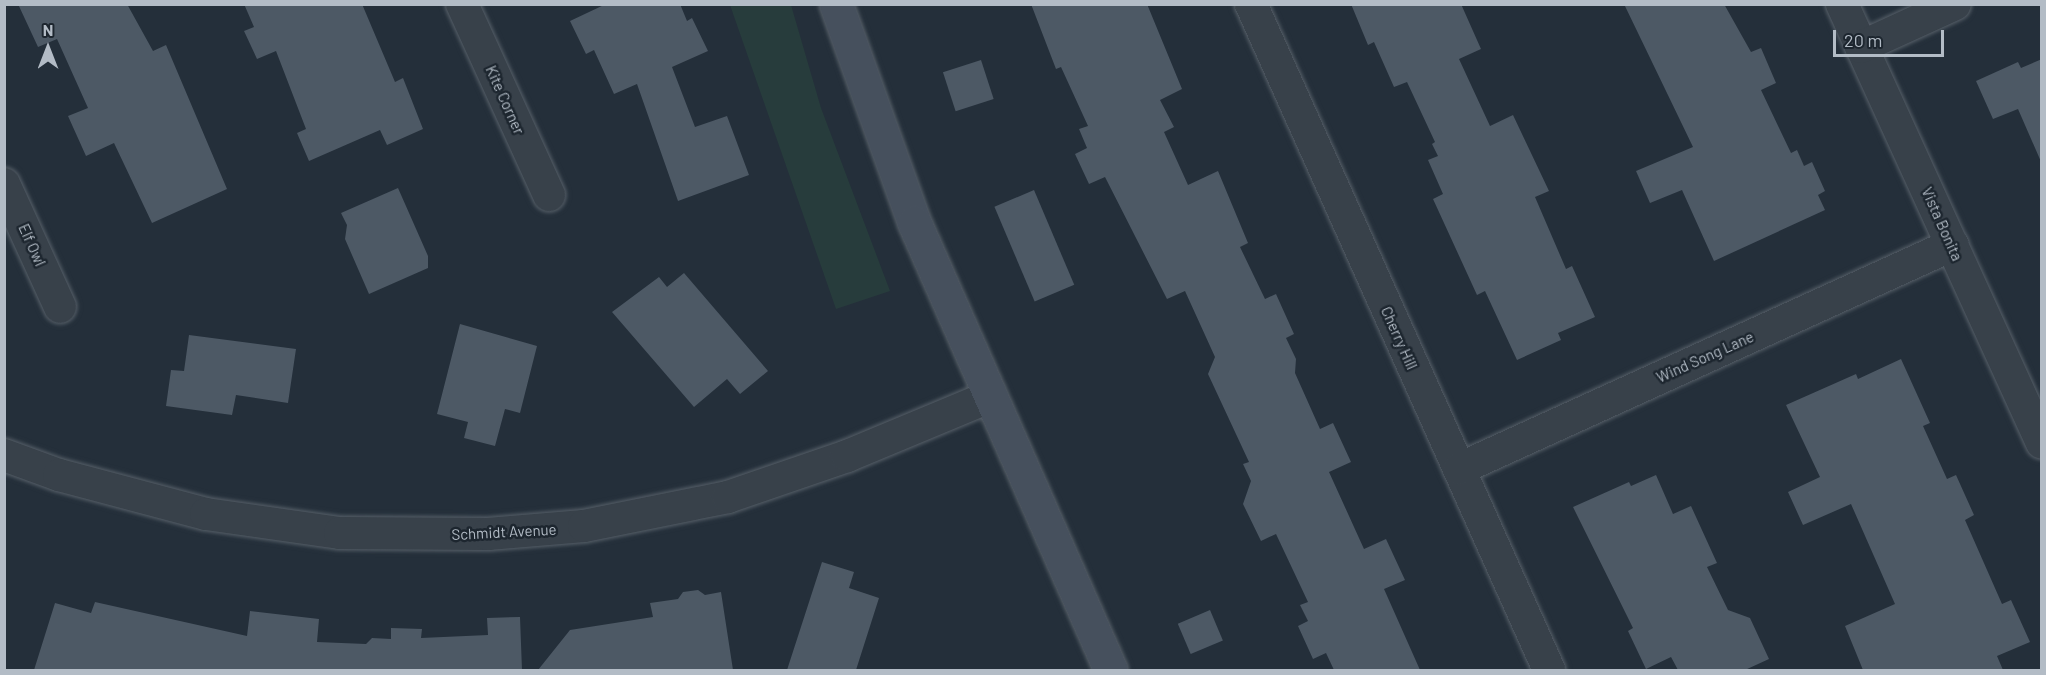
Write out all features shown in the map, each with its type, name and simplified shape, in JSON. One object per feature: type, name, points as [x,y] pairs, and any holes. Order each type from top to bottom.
[{"type":"main road","points":[[836,4],[914,222],[1112,670]]},
{"type":"street","name":"Kite Corner","points":[[462,4],[549,195]]},
{"type":"street","name":"Cherry Hill","points":[[1251,4],[1549,670]]},
{"type":"street","name":"Vista Bonita","points":[[1842,4],[2042,443]]},
{"type":"street","points":[[1861,47],[1955,4]]},
{"type":"street","name":"Elf Owl","points":[[4,184],[60,307]]},
{"type":"street","name":"Wind Song Lane","points":[[1459,469],[1952,245]]},
{"type":"street","name":"Schmidt Avenue","points":[[4,455],[130,495],[206,514],[276,525],[413,536],[540,531],[630,519],[728,497],[848,456],[991,396]]},
{"type":"green space","points":[[730,5],[791,5],[821,108],[890,291],[836,309]]},
{"type":"building","points":[[18,4],[127,4],[153,51],[166,45],[227,189],[152,223],[114,143],[86,156],[68,116],[88,108],[57,39],[38,47]]},
{"type":"building","points":[[244,4],[362,4],[395,82],[403,78],[423,129],[387,145],[380,130],[309,161],[297,133],[306,129],[276,51],[257,59],[244,31],[254,27]]},
{"type":"building","points":[[606,4],[680,4],[687,21],[692,18],[708,51],[672,67],[695,127],[727,116],[749,175],[678,201],[637,84],[614,94],[594,50],[586,54],[570,21]]},
{"type":"building","points":[[1031,4],[1147,4],[1182,89],[1160,100],[1174,127],[1164,132],[1188,185],[1218,171],[1248,243],[1240,247],[1265,299],[1276,294],[1294,334],[1286,338],[1296,359],[1295,373],[1320,429],[1333,423],[1351,462],[1329,472],[1364,549],[1386,539],[1405,580],[1384,589],[1420,670],[1334,670],[1326,653],[1313,659],[1298,626],[1308,621],[1300,605],[1308,602],[1276,534],[1261,541],[1243,504],[1251,481],[1243,464],[1249,462],[1208,374],[1215,357],[1185,291],[1167,299],[1105,177],[1089,184],[1075,154],[1087,148],[1079,129],[1088,126],[1061,67],[1056,69]]},
{"type":"building","points":[[1351,4],[1461,4],[1481,49],[1459,59],[1490,126],[1513,115],[1549,191],[1535,197],[1566,269],[1572,266],[1595,317],[1558,333],[1561,340],[1517,360],[1485,291],[1477,295],[1433,199],[1443,194],[1428,160],[1438,156],[1432,144],[1435,142],[1407,82],[1394,87],[1374,42],[1368,45]]},
{"type":"building","points":[[1624,4],[1724,4],[1751,52],[1761,48],[1776,83],[1761,90],[1791,153],[1797,150],[1804,166],[1812,162],[1825,191],[1818,195],[1825,210],[1714,261],[1682,190],[1650,203],[1636,171],[1693,147]]},
{"type":"building","points":[[2042,59],[2042,164],[2018,109],[1993,119],[1976,81],[2018,62],[2021,68]]},
{"type":"building","points":[[981,60],[994,99],[956,111],[943,72]]},
{"type":"building","points":[[398,188],[428,256],[428,268],[369,294],[345,239],[347,225],[341,213]]},
{"type":"building","points":[[1034,190],[1074,285],[1035,302],[994,207]]},
{"type":"building","points":[[684,273],[768,371],[740,394],[727,379],[694,407],[612,312],[659,277],[667,287]]},
{"type":"building","points":[[460,324],[537,346],[520,413],[505,409],[495,446],[464,438],[468,422],[437,414]]},
{"type":"building","points":[[189,335],[296,349],[288,403],[236,395],[232,415],[166,406],[171,370],[184,371]]},
{"type":"building","points":[[1901,359],[1930,423],[1923,426],[1947,479],[1956,475],[1974,515],[1965,520],[2002,604],[2011,600],[2030,642],[1997,656],[2003,670],[1863,670],[1845,626],[1895,604],[1851,504],[1803,525],[1788,492],[1820,477],[1786,405],[1856,374],[1858,379]]},
{"type":"building","points":[[1656,475],[1673,514],[1691,506],[1717,563],[1707,567],[1728,610],[1750,618],[1769,659],[1745,670],[1678,670],[1671,657],[1646,669],[1628,631],[1633,628],[1573,507],[1629,482],[1631,486]]},
{"type":"building","points":[[822,562],[854,572],[849,588],[879,598],[856,670],[787,670]]},
{"type":"building","points":[[698,590],[705,595],[721,592],[733,670],[538,670],[570,630],[653,617],[650,603],[678,599],[683,592]]},
{"type":"building","points":[[95,602],[247,636],[250,611],[319,619],[317,642],[366,644],[372,638],[391,639],[391,628],[422,629],[421,638],[488,635],[487,618],[520,617],[522,670],[34,670],[55,603],[91,613]]},
{"type":"building","points":[[1210,610],[1223,640],[1191,654],[1178,624]]}]
